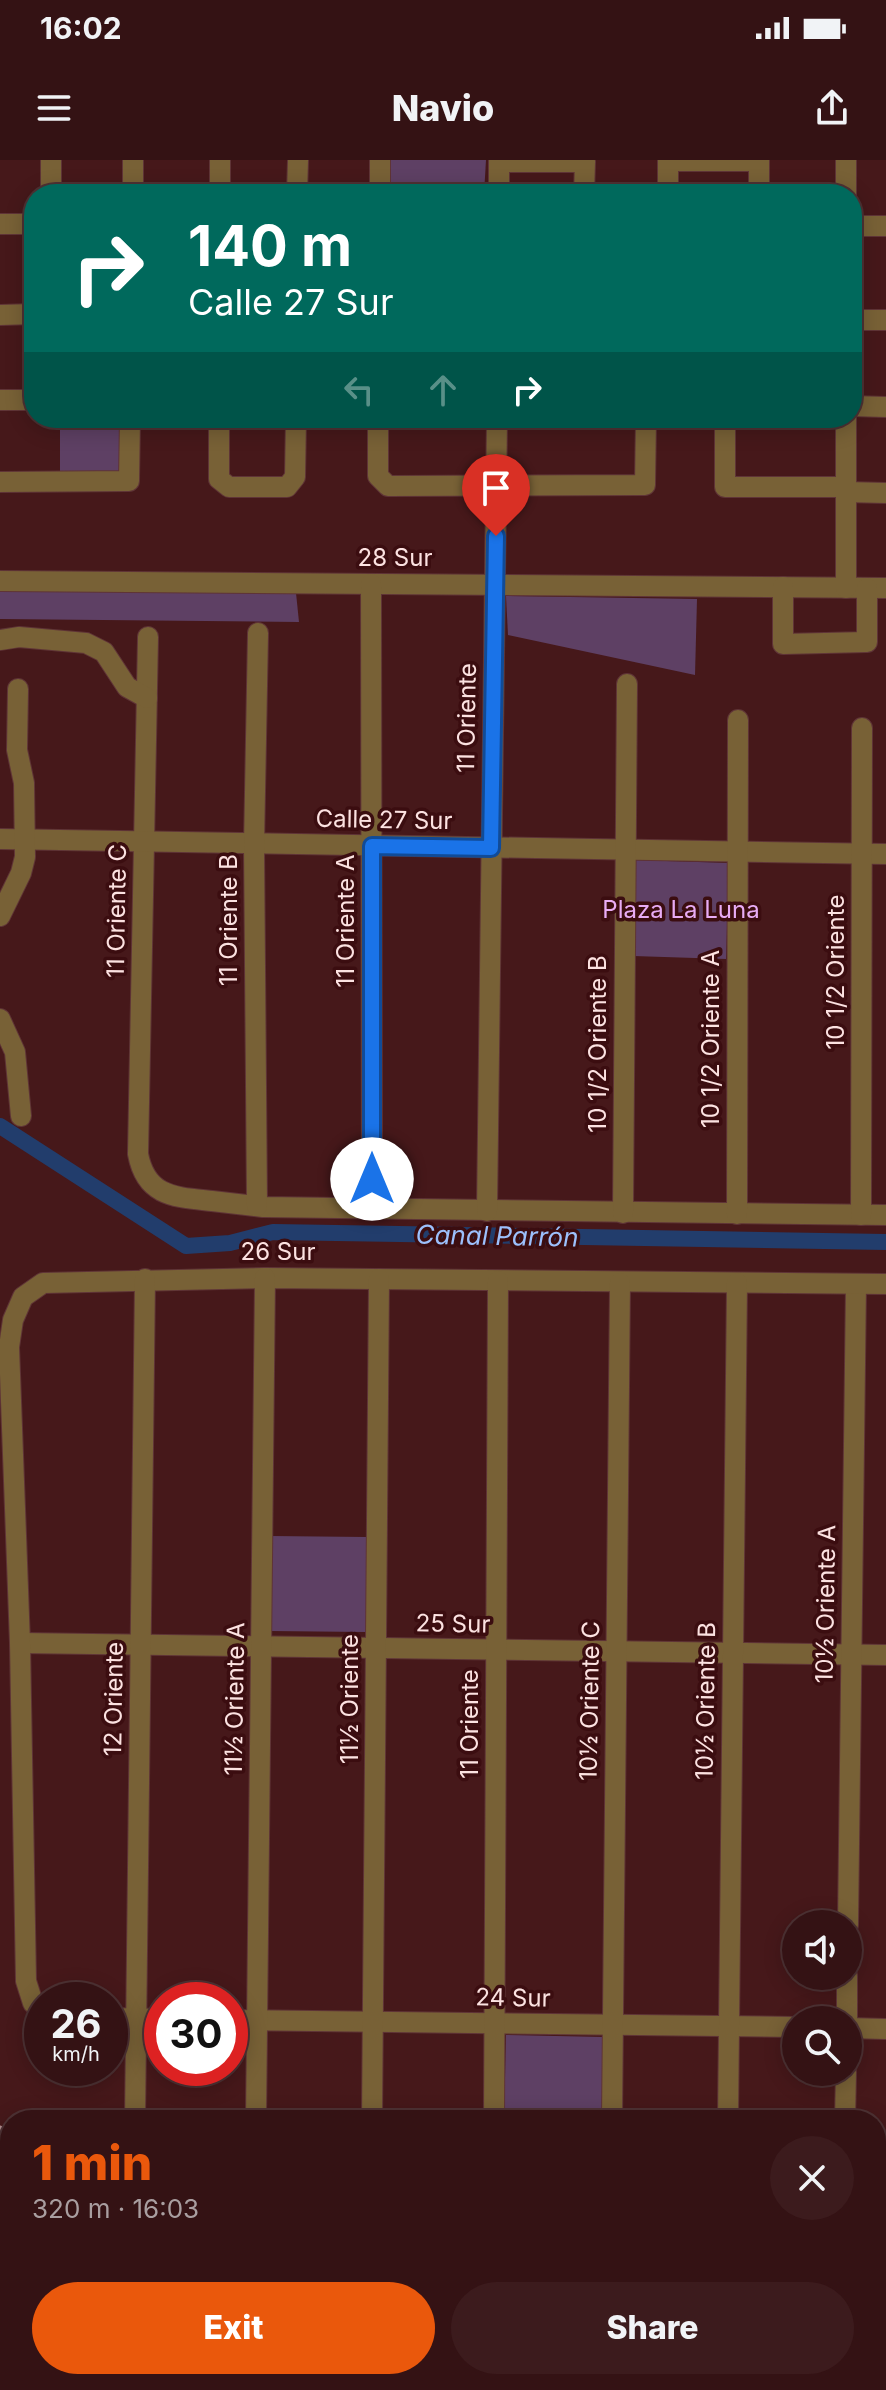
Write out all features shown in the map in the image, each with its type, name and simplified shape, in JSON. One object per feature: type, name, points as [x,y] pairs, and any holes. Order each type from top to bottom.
[{"type":"street","points":[[51,160],[51,184]]},
{"type":"street","points":[[133,160],[133,184]]},
{"type":"street","points":[[220,160],[220,184]]},
{"type":"street","points":[[297,184],[298,160]]},
{"type":"street","points":[[380,160],[380,184]]},
{"type":"street","points":[[846,160],[846,184]]},
{"type":"street","points":[[499,184],[499,161],[585,162],[584,184]]},
{"type":"street","points":[[668,184],[668,161],[759,161],[759,184]]},
{"type":"street","points":[[0,224],[24,224]]},
{"type":"street","points":[[862,226],[886,226]]},
{"type":"street","points":[[0,315],[24,314]]},
{"type":"street","points":[[862,320],[886,320]]},
{"type":"street","points":[[0,400],[24,400]]},
{"type":"street","points":[[862,406],[886,407]]},
{"type":"street","points":[[0,482],[129,481],[130,428]]},
{"type":"street","points":[[219,428],[219,479],[229,487],[287,487],[295,477],[296,428]]},
{"type":"street","points":[[378,428],[378,476],[388,486],[496,487],[645,485],[646,428]]},
{"type":"street","name":"11 Oriente","points":[[487,1211],[497,428]]},
{"type":"street","points":[[725,428],[725,487],[846,489],[886,493]]},
{"type":"street","points":[[783,587],[783,644],[867,642],[866,588],[846,489],[846,428]]},
{"type":"street","name":"28 Sur","points":[[0,581],[866,588]]},
{"type":"street","name":"11 Oriente A","points":[[371,584],[372,1209]]},
{"type":"street","name":"11 Oriente B","points":[[257,1206],[254,845],[258,633]]},
{"type":"street","points":[[0,640],[19,637],[86,643],[104,652],[127,687],[147,698]]},
{"type":"street","name":"11 Oriente C","points":[[148,637],[138,1154],[140,1165],[152,1183]]},
{"type":"street","name":"10 1/2 Oriente B","points":[[623,1213],[627,684]]},
{"type":"street","points":[[0,916],[21,873],[26,839],[24,783],[17,750],[18,689]]},
{"type":"street","name":"10 1/2 Oriente A","points":[[737,1214],[738,720]]},
{"type":"street","name":"10 1/2 Oriente","points":[[861,1215],[862,728]]},
{"type":"street","name":"Calle 27 Sur","points":[[0,839],[886,854]]},
{"type":"street","points":[[0,1019],[15,1052],[21,1116]]},
{"type":"street","name":"26 Sur","points":[[152,1183],[174,1197],[257,1206],[886,1215]]},
{"type":"street","name":"26 Sur","points":[[20,1643],[9,1347],[13,1320],[23,1297],[43,1283],[265,1278],[886,1284]]},
{"type":"street","name":"11½ Oriente A","points":[[256,2110],[265,1278]]},
{"type":"street","name":"12 Oriente","points":[[135,2110],[145,1279]]},
{"type":"street","name":"11½ Oriente","points":[[372,2110],[379,1279]]},
{"type":"street","name":"11 Oriente","points":[[494,2110],[498,1281]]},
{"type":"street","name":"10½ Oriente C","points":[[612,2110],[620,1283]]},
{"type":"street","name":"10½ Oriente B","points":[[728,2110],[737,1283]]},
{"type":"street","name":"10½ Oriente A","points":[[848,1910],[856,1284]]},
{"type":"street","points":[[20,1643],[26,1982]]},
{"type":"street","name":"25 Sur","points":[[20,1643],[886,1655]]},
{"type":"street","points":[[128,2019],[144,2019]]},
{"type":"street","name":"24 Sur","points":[[248,2021],[782,2027]]},
{"type":"street","points":[[862,2028],[886,2029]]},
{"type":"street","points":[[845,2110],[846,2086]]},
{"type":"green space","points":[[390,160],[486,160],[485,184],[389,184]]},
{"type":"green space","points":[[60,428],[123,428],[122,475],[60,474]]},
{"type":"green space","points":[[0,591],[296,593],[299,622],[0,619]]},
{"type":"green space","points":[[506,596],[697,599],[695,675],[508,635]]},
{"type":"green space","name":"Plaza La Luna","points":[[636,860],[729,863],[726,959],[633,956]]},
{"type":"green space","points":[[270,1536],[367,1537],[366,1632],[269,1631]]},
{"type":"green space","points":[[506,2035],[604,2037],[602,2110],[504,2110]]},
{"type":"waterway","name":"Canal Parrón","points":[[0,1126],[186,1246],[230,1243],[273,1232],[886,1242]]},
{"type":"route","points":[[372,1179],[372,846],[491,848],[496,536]]}]
